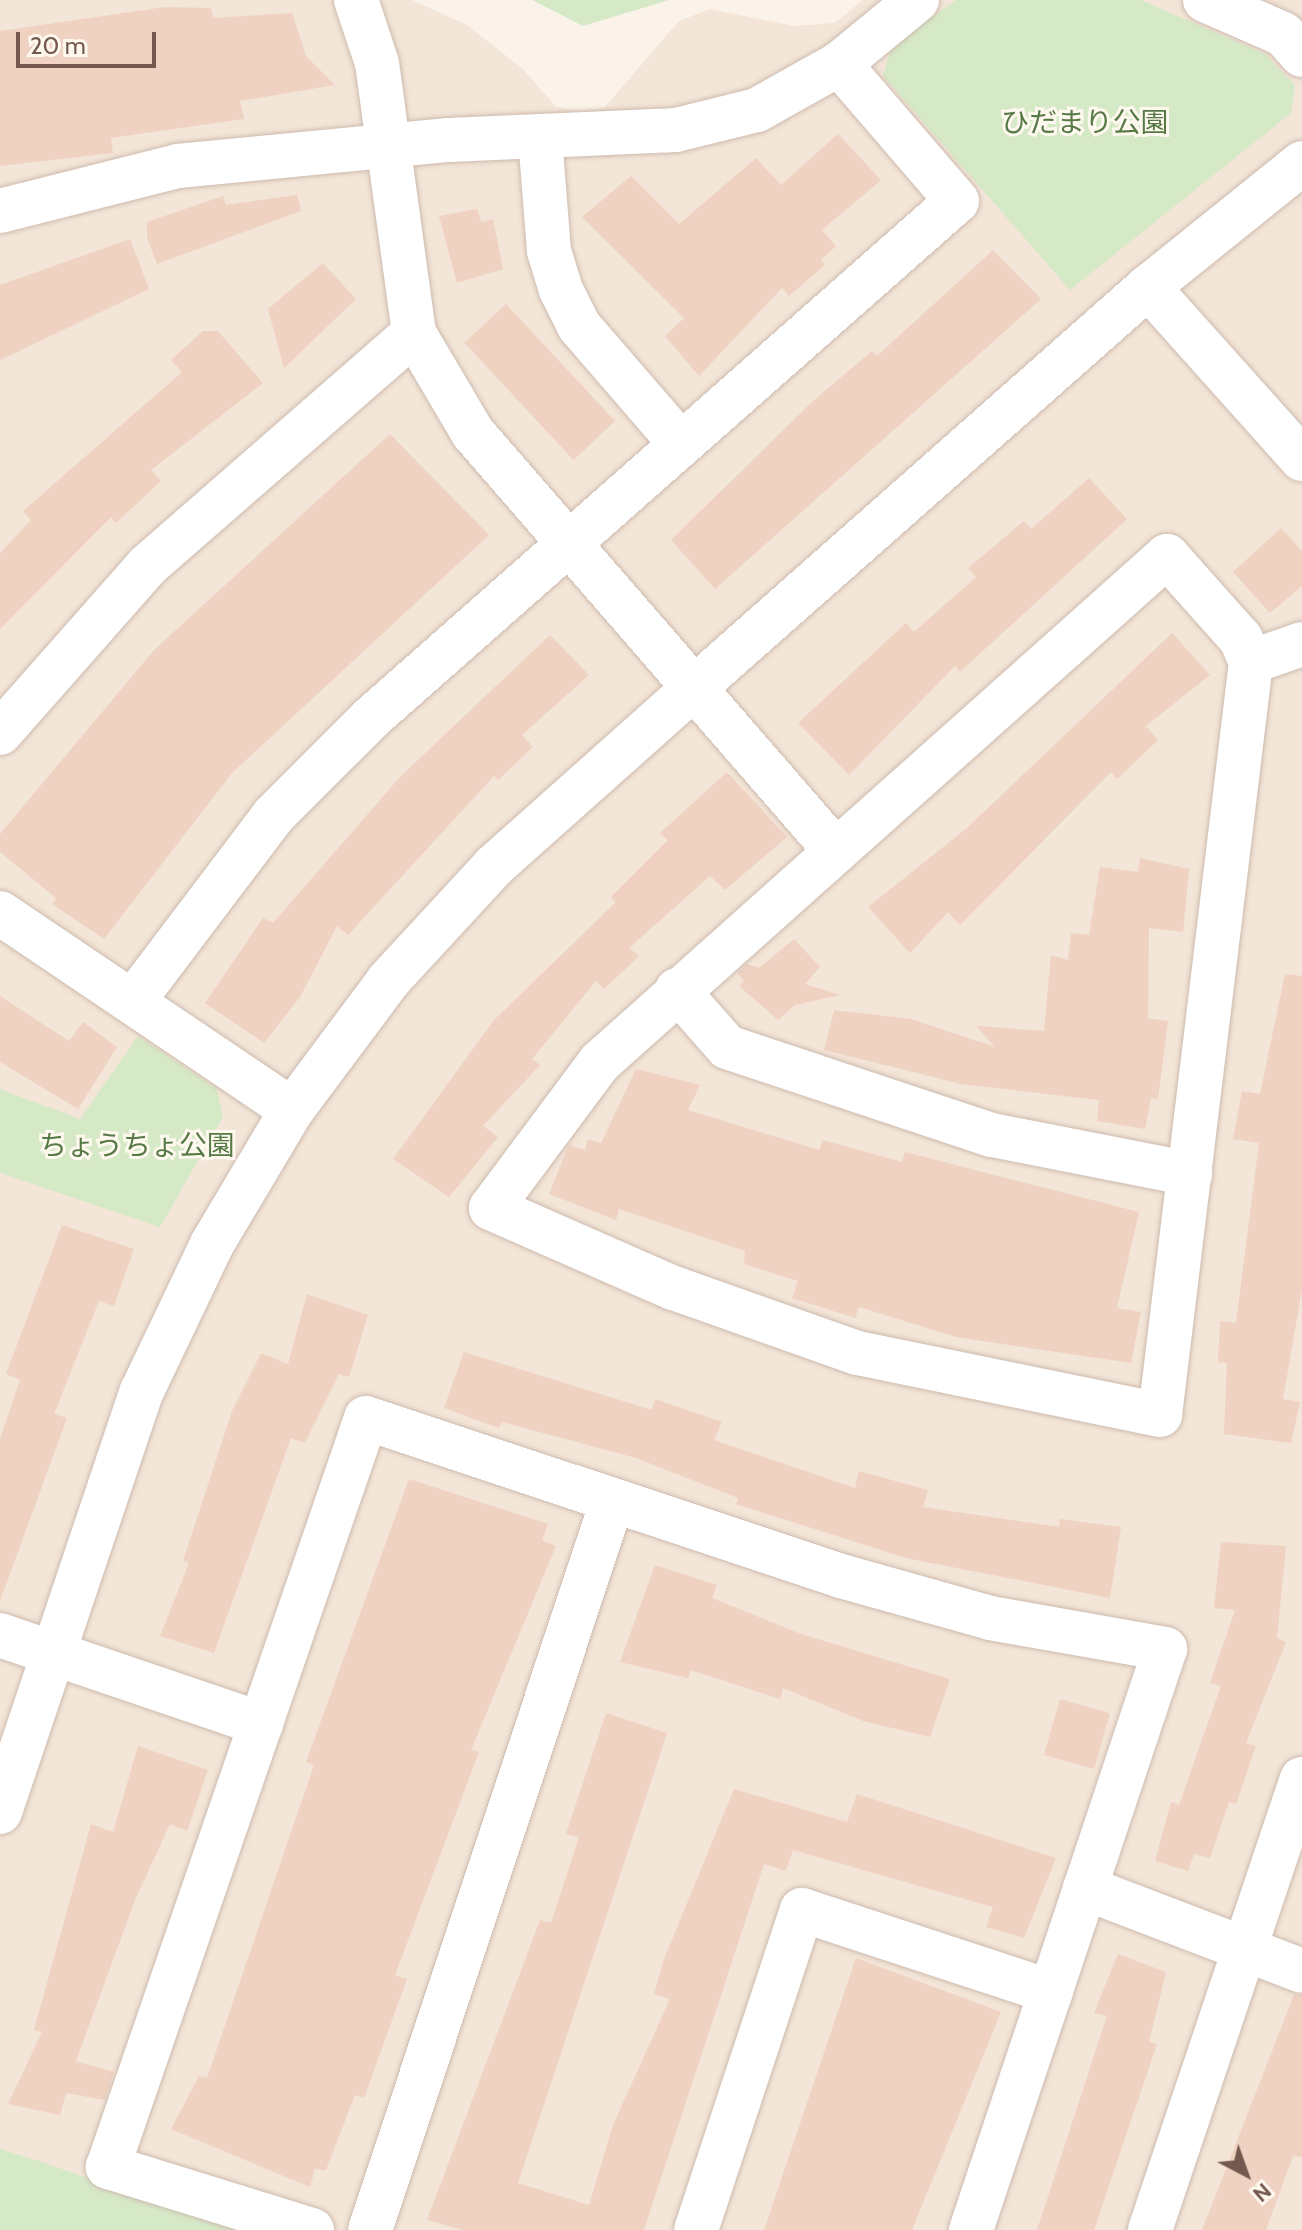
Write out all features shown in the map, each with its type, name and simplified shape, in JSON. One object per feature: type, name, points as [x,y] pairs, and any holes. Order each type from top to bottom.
[{"type":"street","points":[[356,0],[377,63],[414,333],[473,433],[834,849]]},
{"type":"street","points":[[0,211],[178,166],[387,145],[676,130],[757,110],[839,64],[917,0]]},
{"type":"street","points":[[1205,0],[1283,34],[1302,55]]},
{"type":"street","points":[[134,1000],[273,816],[569,544],[957,201],[839,64]]},
{"type":"street","points":[[540,137],[549,251],[561,290],[579,326],[681,444]]},
{"type":"street","points":[[0,1812],[142,1391],[212,1244],[292,1110],[388,981],[494,866],[1148,287],[1302,163]]},
{"type":"street","points":[[1148,287],[1302,459]]},
{"type":"street","points":[[0,733],[147,566],[414,333]]},
{"type":"street","points":[[1167,556],[1241,639],[1251,662],[1160,1415],[857,1353],[673,1288],[491,1208],[600,1062],[834,849],[1167,556]]},
{"type":"street","points":[[1251,662],[1302,644]]},
{"type":"street","points":[[0,913],[134,1000],[292,1110]]},
{"type":"street","points":[[677,990],[727,1047],[992,1135],[1190,1174]]},
{"type":"street","points":[[312,2230],[108,2167],[366,1418],[612,1502],[990,1618],[1165,1649],[971,2230]]},
{"type":"street","points":[[370,2230],[612,1502]]},
{"type":"street","points":[[0,1635],[261,1724]]},
{"type":"street","points":[[1150,2230],[1302,1779]]},
{"type":"street","points":[[1085,1888],[1244,1954],[1302,1971]]},
{"type":"street","points":[[696,2230],[802,1910],[1051,1992]]},
{"type":"shaded area","points":[[0,0],[412,0],[465,24],[522,68],[556,107],[579,111],[604,108],[679,21],[710,9],[794,26],[835,23],[863,0],[1302,0],[1302,2230],[0,2230]]},
{"type":"green space","points":[[532,0],[669,0],[583,26]]},
{"type":"green space","name":"ひだまり公園","points":[[956,0],[1141,0],[1265,54],[1295,85],[1291,113],[1070,290],[883,76],[892,44]]},
{"type":"green space","name":"ちょうちょ公園","points":[[138,1036],[217,1089],[223,1117],[160,1227],[0,1173],[0,1089],[80,1119]]},
{"type":"green space","points":[[0,2149],[39,2161],[237,2230],[0,2230]]},
{"type":"building","points":[[165,7],[211,8],[213,18],[292,13],[306,56],[335,85],[240,101],[244,119],[111,138],[113,153],[0,166],[0,31]]},
{"type":"building","points":[[838,134],[881,180],[822,230],[836,246],[821,260],[825,265],[789,296],[782,288],[699,376],[665,336],[684,318],[582,217],[631,176],[679,224],[756,158],[781,185]]},
{"type":"building","points":[[297,195],[301,211],[157,264],[147,238],[147,222],[223,196],[226,205]]},
{"type":"building","points":[[477,209],[481,222],[493,219],[503,269],[457,283],[439,216]]},
{"type":"building","points":[[130,239],[149,289],[0,360],[0,285]]},
{"type":"building","points":[[993,250],[1041,299],[715,589],[671,540],[813,401],[872,351],[877,356]]},
{"type":"building","points":[[323,263],[356,299],[284,368],[268,309]]},
{"type":"building","points":[[506,304],[615,421],[573,460],[464,343]]},
{"type":"building","points":[[203,331],[218,331],[263,383],[151,470],[161,481],[116,523],[111,517],[0,629],[0,553],[31,520],[23,511],[182,372],[171,360]]},
{"type":"building","points":[[390,434],[489,535],[232,773],[104,939],[52,904],[56,898],[0,852],[0,834],[154,650]]},
{"type":"building","points":[[1089,478],[1127,519],[960,672],[955,666],[849,775],[798,723],[906,623],[914,632],[976,577],[968,568],[1024,521],[1031,529]]},
{"type":"building","points":[[1281,528],[1302,551],[1302,586],[1270,613],[1233,572]]},
{"type":"building","points":[[1172,633],[1210,675],[1146,726],[1158,740],[1117,779],[1111,772],[960,925],[948,912],[910,953],[868,907],[967,828]]},
{"type":"building","points":[[550,635],[589,675],[522,735],[533,747],[498,780],[494,776],[348,935],[337,926],[300,997],[264,1043],[205,1003],[263,918],[273,923],[400,777]]},
{"type":"building","points":[[727,772],[787,837],[725,890],[710,876],[629,948],[639,956],[604,989],[596,981],[532,1059],[540,1065],[483,1126],[498,1137],[449,1197],[393,1159],[494,1020],[616,902],[611,897],[668,840],[660,833]]},
{"type":"building","points":[[1140,858],[1189,869],[1183,932],[1149,928],[1148,1018],[1168,1021],[1158,1099],[1151,1098],[1145,1129],[1097,1121],[1099,1100],[961,1084],[824,1050],[834,1010],[911,1019],[995,1047],[976,1026],[1044,1031],[1051,955],[1068,960],[1071,933],[1089,935],[1100,867],[1138,872]]},
{"type":"building","points":[[794,939],[820,967],[805,984],[840,995],[795,1005],[778,1020],[739,986],[744,981],[737,973],[747,964],[759,968]]},
{"type":"building","points":[[1285,974],[1302,976],[1302,1289],[1283,1399],[1300,1402],[1291,1443],[1224,1434],[1227,1363],[1218,1362],[1220,1321],[1236,1323],[1259,1143],[1233,1139],[1242,1091],[1260,1094]]},
{"type":"building","points":[[0,996],[69,1041],[83,1022],[117,1047],[78,1109],[0,1062]]},
{"type":"building","points":[[636,1069],[700,1085],[688,1110],[819,1150],[823,1140],[902,1162],[905,1152],[1139,1212],[1117,1308],[1141,1312],[1131,1363],[956,1337],[859,1307],[855,1318],[792,1298],[798,1281],[744,1264],[745,1251],[619,1209],[616,1220],[549,1194],[569,1145],[585,1150],[588,1139],[601,1143]]},
{"type":"building","points":[[62,1225],[134,1249],[114,1306],[99,1301],[54,1414],[67,1418],[0,1601],[0,1439],[20,1380],[6,1374]]},
{"type":"building","points":[[307,1294],[368,1315],[349,1377],[339,1374],[305,1443],[291,1438],[214,1653],[160,1636],[189,1563],[183,1561],[232,1411],[261,1353],[288,1364]]},
{"type":"building","points":[[464,1352],[652,1410],[655,1399],[722,1422],[714,1440],[855,1488],[859,1471],[928,1490],[923,1507],[1059,1527],[1060,1519],[1121,1527],[1110,1598],[906,1558],[736,1504],[738,1498],[636,1458],[502,1422],[499,1428],[444,1408]]},
{"type":"building","points":[[409,1479],[548,1524],[542,1540],[556,1546],[471,1750],[479,1752],[395,1975],[407,1979],[364,2098],[355,2095],[326,2170],[315,2169],[310,2187],[171,2129],[199,2076],[207,2078],[314,1765],[306,1762]]},
{"type":"building","points":[[1221,1542],[1286,1546],[1277,1638],[1286,1642],[1246,1743],[1256,1746],[1236,1804],[1229,1802],[1210,1858],[1194,1854],[1188,1871],[1155,1861],[1171,1802],[1179,1805],[1221,1686],[1210,1683],[1235,1610],[1214,1608]]},
{"type":"building","points":[[655,1565],[717,1585],[712,1598],[801,1634],[950,1679],[930,1737],[863,1721],[783,1688],[780,1699],[691,1670],[688,1678],[620,1662]]},
{"type":"building","points":[[1060,1699],[1110,1713],[1094,1769],[1044,1755]]},
{"type":"building","points":[[606,1713],[667,1733],[518,2183],[589,2205],[613,2125],[670,1999],[654,1994],[664,1959],[734,1789],[847,1822],[857,1794],[1056,1858],[1024,1938],[986,1927],[993,1907],[793,1850],[786,1871],[764,1864],[644,2230],[463,2230],[427,2220],[540,1920],[551,1923],[579,1837],[566,1834]]},
{"type":"building","points":[[138,1746],[208,1770],[187,1831],[170,1824],[135,1900],[76,2061],[114,2072],[105,2100],[66,2093],[60,2115],[8,2104],[42,2032],[34,2030],[91,1824],[113,1832]]},
{"type":"building","points":[[1118,1954],[1166,1972],[1149,2042],[1157,2044],[1094,2230],[1037,2230],[1107,2016],[1094,2013]]},
{"type":"building","points":[[856,1958],[1001,2012],[912,2230],[764,2230]]},
{"type":"building","points":[[1294,1995],[1302,1995],[1302,2157],[1293,2156],[1266,2230],[1202,2230]]}]
